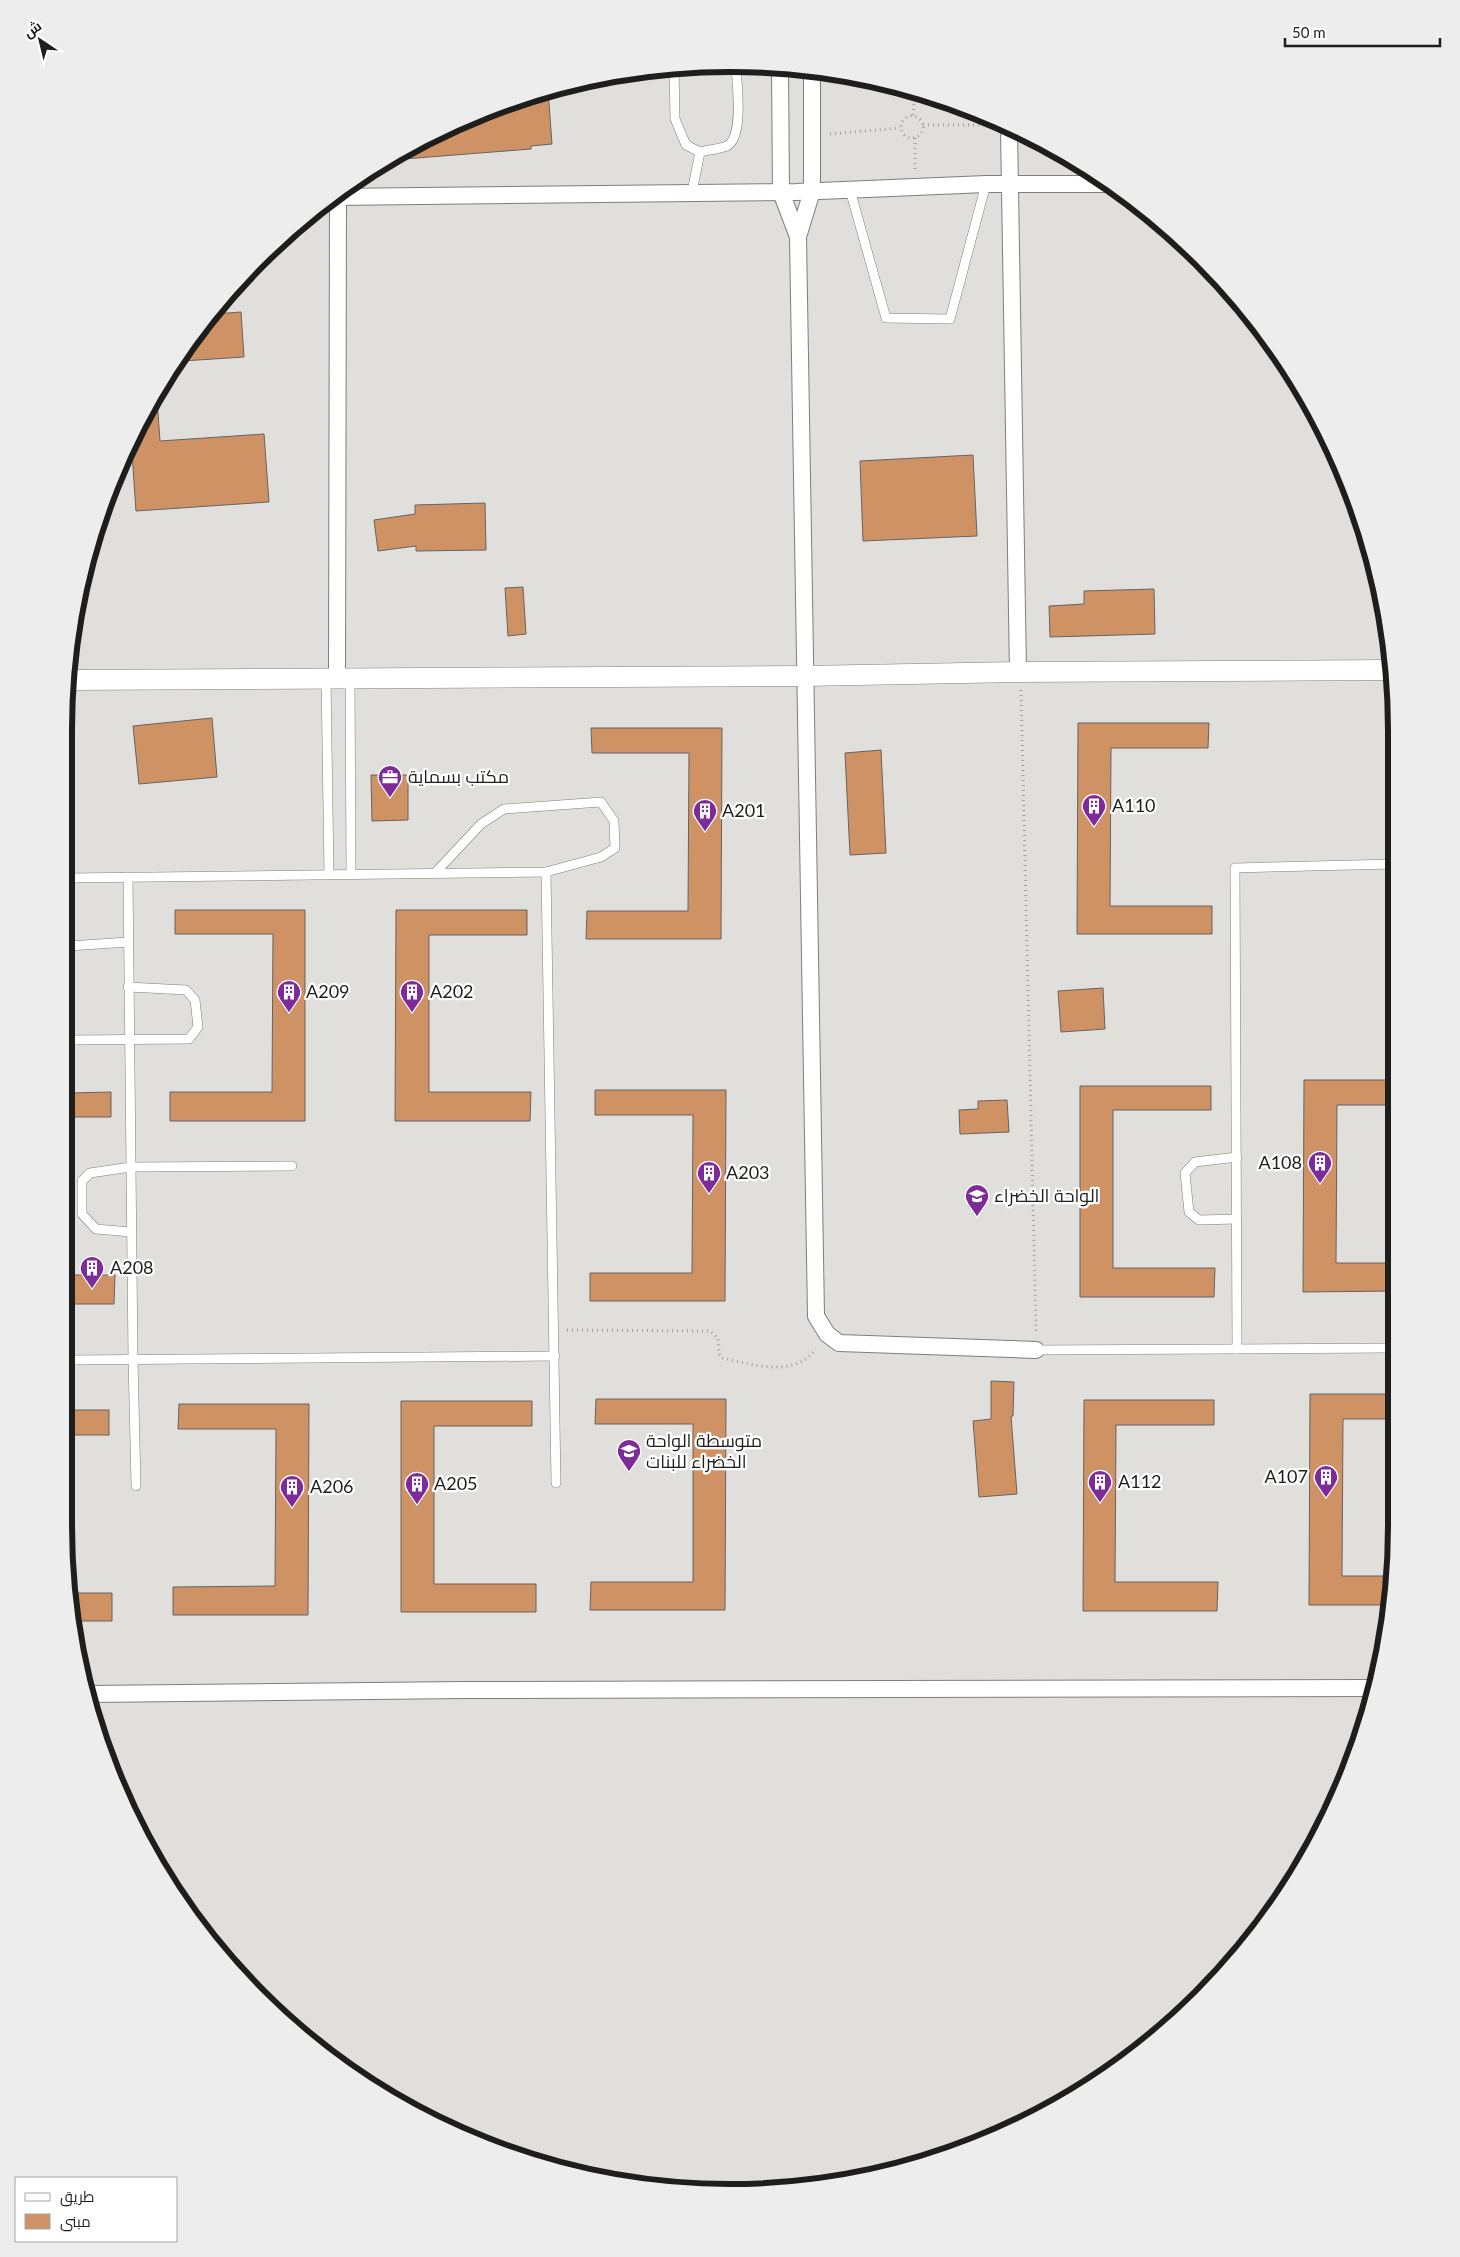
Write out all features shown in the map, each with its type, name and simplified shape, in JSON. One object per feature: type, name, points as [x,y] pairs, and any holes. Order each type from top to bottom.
[{"type":"street","points":[[780,75],[781,192],[798,237]]},
{"type":"street","points":[[812,78],[812,191],[798,237],[816,1316],[827,1334],[839,1343],[1036,1350]]},
{"type":"street","points":[[1009,135],[1018,672]]},
{"type":"street","points":[[348,195],[781,192],[986,184],[1097,184]]},
{"type":"street","points":[[336,204],[337,677]]},
{"type":"street","points":[[75,680],[337,677],[804,676],[1018,672],[1384,670]]},
{"type":"street","points":[[94,1694],[474,1690],[1367,1688]]},
{"type":"lane","points":[[674,75],[675,119],[686,145],[700,152],[727,145],[735,139],[738,127],[736,72]]},
{"type":"lane","points":[[692,192],[700,152]]},
{"type":"lane","points":[[850,190],[886,318],[950,319],[986,184]]},
{"type":"lane","points":[[337,677],[350,874]]},
{"type":"lane","points":[[329,874],[337,677]]},
{"type":"lane","points":[[72,878],[546,872],[601,857],[615,848],[614,821],[601,802],[504,809],[481,824],[435,873]]},
{"type":"lane","points":[[1237,1350],[1235,868],[1388,864]]},
{"type":"lane","points":[[546,872],[556,1483]]},
{"type":"lane","points":[[128,877],[136,1486]]},
{"type":"lane","points":[[72,946],[128,942]]},
{"type":"lane","points":[[72,1040],[189,1039],[198,1027],[195,1000],[186,990],[128,987]]},
{"type":"lane","points":[[1236,1158],[1195,1162],[1185,1173],[1189,1212],[1199,1220],[1237,1219]]},
{"type":"lane","points":[[132,1232],[96,1229],[82,1214],[82,1181],[90,1173],[132,1167],[292,1166]]},
{"type":"lane","points":[[1036,1350],[1388,1348]]},
{"type":"lane","points":[[72,1360],[555,1356]]},
{"type":"path","points":[[913,115],[914,99]]},
{"type":"path","points":[[914,138],[905,136],[900,128],[901,121],[906,116],[913,115],[920,118],[923,125],[922,131],[914,138],[915,187]]},
{"type":"path","points":[[923,125],[987,125]]},
{"type":"path","points":[[812,136],[900,128]]},
{"type":"path","points":[[1018,672],[1022,698],[1036,1350]]},
{"type":"path","points":[[554,1330],[710,1331],[718,1338],[719,1354],[722,1358],[773,1368],[795,1365],[813,1354],[827,1334]]},
{"type":"building","points":[[549,98],[552,144],[531,146],[531,149],[405,159],[439,140],[478,123],[519,107]]},
{"type":"building","points":[[241,312],[244,357],[186,361],[208,330],[222,313]]},
{"type":"building","points":[[158,407],[160,441],[264,434],[269,502],[136,511],[132,457]]},
{"type":"building","points":[[973,455],[977,536],[863,541],[860,461]]},
{"type":"building","points":[[485,503],[486,550],[416,551],[416,546],[378,551],[374,520],[415,514],[415,505]]},
{"type":"building","points":[[523,587],[526,634],[508,636],[505,588]]},
{"type":"building","points":[[1154,589],[1155,634],[1050,637],[1049,606],[1084,604],[1084,591]]},
{"type":"building","points":[[212,718],[217,777],[139,784],[133,726]]},
{"type":"building","name":"A110","points":[[1078,723],[1209,723],[1208,748],[1111,748],[1110,906],[1212,906],[1212,934],[1077,934]]},
{"type":"building","name":"A201","points":[[591,728],[722,728],[721,939],[586,939],[587,911],[688,911],[689,753],[592,753]]},
{"type":"building","points":[[881,750],[886,853],[850,855],[845,753]]},
{"type":"building","name":"مكتب بسماية","points":[[371,775],[408,775],[408,820],[372,821]]},
{"type":"building","name":"A209","points":[[175,910],[305,910],[305,1121],[170,1121],[170,1092],[272,1092],[273,934],[175,934]]},
{"type":"building","name":"A202","points":[[396,910],[527,910],[527,935],[429,935],[429,1092],[531,1092],[530,1121],[395,1121]]},
{"type":"building","points":[[1103,988],[1105,1029],[1061,1032],[1058,991]]},
{"type":"building","name":"A108","points":[[1304,1080],[1388,1080],[1388,1105],[1337,1105],[1336,1263],[1388,1263],[1388,1291],[1303,1292]]},
{"type":"building","points":[[1080,1086],[1211,1086],[1211,1110],[1113,1110],[1113,1268],[1215,1268],[1214,1297],[1080,1297]]},
{"type":"building","name":"A203","points":[[595,1090],[726,1090],[725,1301],[590,1301],[590,1273],[692,1273],[693,1115],[595,1115]]},
{"type":"building","points":[[111,1092],[111,1117],[72,1117],[72,1093]]},
{"type":"building","points":[[1007,1100],[1009,1132],[960,1134],[959,1110],[978,1109],[978,1101]]},
{"type":"building","name":"A208","points":[[72,1275],[115,1275],[114,1304],[72,1304]]},
{"type":"building","points":[[991,1381],[1014,1382],[1013,1416],[1011,1416],[1017,1494],[979,1497],[973,1421],[991,1419]]},
{"type":"building","name":"A107","points":[[1310,1394],[1388,1394],[1388,1419],[1343,1419],[1342,1576],[1385,1576],[1383,1605],[1309,1605]]},
{"type":"building","points":[[596,1399],[726,1399],[725,1610],[590,1610],[591,1582],[693,1582],[693,1424],[595,1424]]},
{"type":"building","name":"A112","points":[[1084,1400],[1214,1400],[1214,1425],[1116,1425],[1115,1582],[1218,1582],[1217,1611],[1083,1611]]},
{"type":"building","name":"A205","points":[[401,1401],[532,1401],[532,1426],[434,1426],[434,1584],[536,1584],[536,1612],[401,1612]]},
{"type":"building","name":"A206","points":[[179,1404],[309,1404],[308,1615],[173,1615],[173,1587],[275,1586],[276,1429],[178,1429]]},
{"type":"building","points":[[72,1410],[109,1410],[109,1435],[72,1435]]},
{"type":"building","points":[[76,1593],[112,1593],[112,1621],[79,1621]]},
{"type":"place","name":"مكتب بسماية","points":[[390,798]]},
{"type":"place","name":"A110","points":[[1094,827]]},
{"type":"place","name":"A201","points":[[705,832]]},
{"type":"place","name":"A209","points":[[289,1013]]},
{"type":"place","name":"A202","points":[[412,1013]]},
{"type":"place","name":"A108","points":[[1320,1184]]},
{"type":"place","name":"A203","points":[[709,1194]]},
{"type":"place","name":"الواحة الخضراء","points":[[977,1217]]},
{"type":"place","name":"A208","points":[[92,1289]]},
{"type":"place","name":"متوسطة الواحة الخضراء للبنات","points":[[629,1472]]},
{"type":"place","name":"A107","points":[[1326,1498]]},
{"type":"place","name":"A112","points":[[1100,1503]]},
{"type":"place","name":"A205","points":[[417,1505]]},
{"type":"place","name":"A206","points":[[292,1508]]}]
